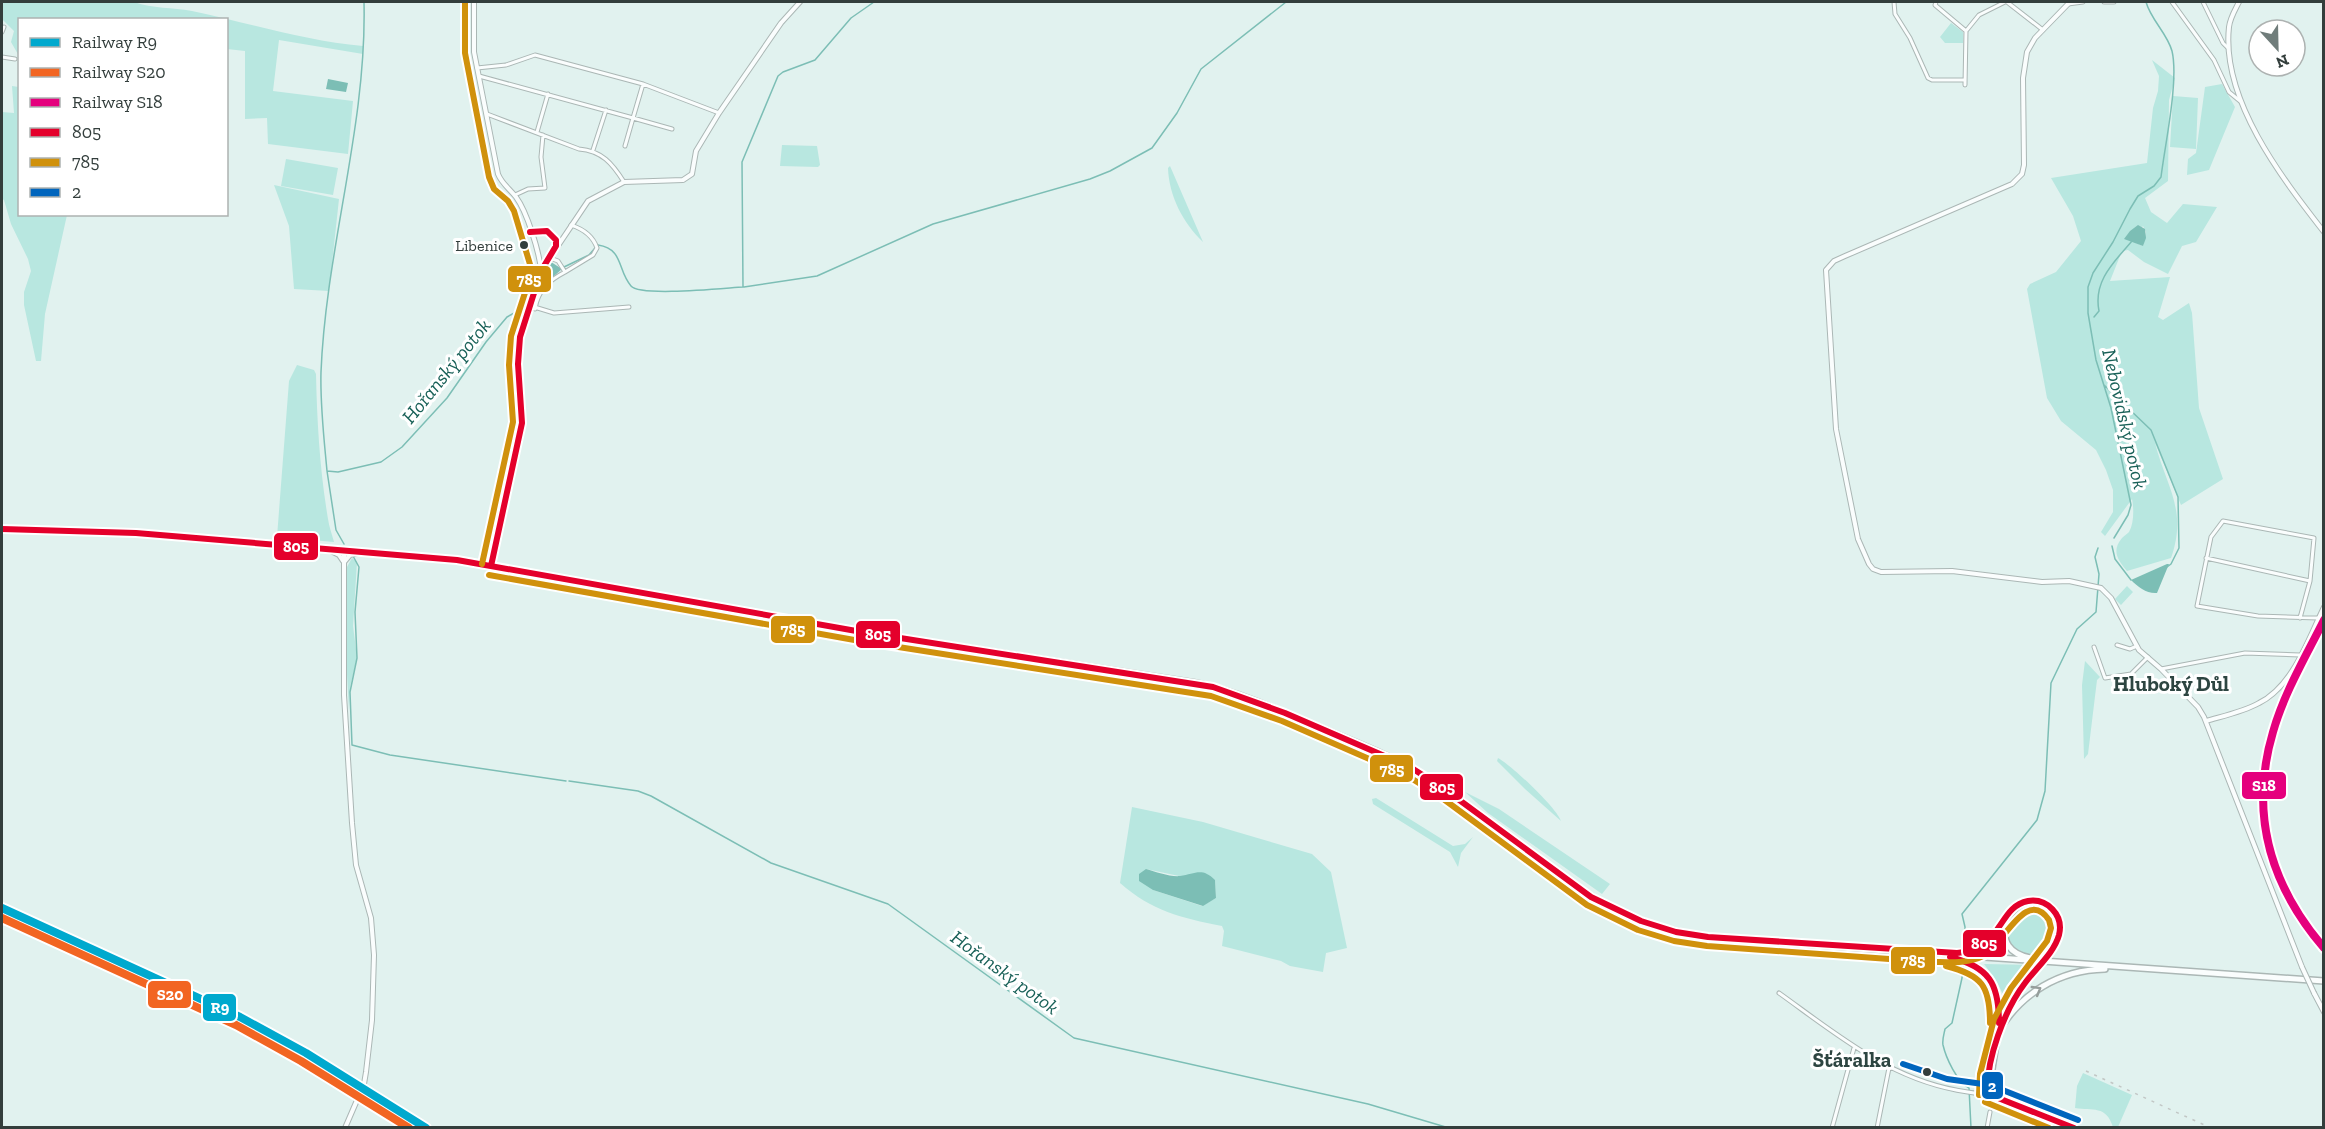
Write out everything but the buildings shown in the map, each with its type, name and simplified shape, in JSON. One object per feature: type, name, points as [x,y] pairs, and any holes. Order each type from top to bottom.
[{"type":"main road","points":[[2,529],[136,533],[315,546],[491,566],[862,632],[1213,687],[1296,717],[1410,767],[1443,788],[1584,892],[1610,908],[1676,932],[1708,937],[2324,981]]},
{"type":"main road","points":[[1960,956],[1968,956],[1990,940],[2016,906],[2024,902],[2038,901],[2048,904],[2056,914],[2060,926],[2058,937],[2008,1008],[1998,1032]]},
{"type":"main road","points":[[2007,917],[2004,936],[2011,950],[2020,955],[2050,962]]},
{"type":"main road","points":[[1968,956],[1985,973],[1996,990],[1999,1005],[1998,1032],[1988,1094]]},
{"type":"main road","points":[[1998,1032],[2020,1002],[2059,978],[2089,970],[2134,968]]},
{"type":"street","points":[[474,2],[474,43],[477,68],[499,176],[502,184],[515,195],[522,207],[541,271]]},
{"type":"street","points":[[533,306],[541,271],[588,201],[624,182],[683,180],[690,176],[699,145],[718,113],[781,22],[800,2]]},
{"type":"street","points":[[1894,2],[1895,14],[1910,38],[1928,78],[1932,80],[1965,82],[1966,31],[1978,15],[2006,2],[2043,30]]},
{"type":"street","points":[[1936,2],[1937,7],[1966,31]]},
{"type":"street","points":[[2083,2],[2069,3],[2031,45],[2025,60],[2023,78],[2024,165],[2019,179],[1834,261],[1826,270],[1836,429],[1858,539],[1863,555],[1873,569],[1888,573],[1952,571],[2042,582],[2069,581],[2101,588],[2111,598],[2136,646],[2198,707],[2206,722],[2302,967],[2324,1012]]},
{"type":"street","points":[[2104,2],[2114,2]]},
{"type":"street","points":[[2172,2],[2214,60],[2229,92],[2240,101]]},
{"type":"street","points":[[2203,2],[2223,43],[2229,50]]},
{"type":"street","points":[[2239,2],[2229,26],[2229,50],[2240,101],[2278,172],[2324,232]]},
{"type":"street","points":[[2,32],[4,27]]},
{"type":"street","points":[[477,68],[506,65],[535,55],[643,84],[718,113]]},
{"type":"street","points":[[2,57],[15,59]]},
{"type":"street","points":[[479,76],[672,129]]},
{"type":"street","points":[[625,146],[643,84]]},
{"type":"street","points":[[537,132],[548,94]]},
{"type":"street","points":[[593,150],[606,110]]},
{"type":"street","points":[[487,114],[579,149],[593,150],[608,159],[624,182]]},
{"type":"street","points":[[515,195],[528,189],[545,188],[541,144],[543,135]]},
{"type":"street","points":[[491,566],[522,423],[518,351],[522,330],[542,288],[553,278],[593,255],[597,248],[583,229],[571,225]]},
{"type":"street","points":[[531,232],[547,231],[556,240],[556,246]]},
{"type":"street","points":[[550,258],[558,261],[565,272]]},
{"type":"street","points":[[533,306],[545,312],[564,313],[629,307]]},
{"type":"street","points":[[518,351],[511,345],[510,339],[514,333],[522,330]]},
{"type":"street","points":[[2300,618],[2310,581],[2314,538],[2223,521],[2211,537],[2197,606],[2258,616],[2300,618],[2318,618]]},
{"type":"street","points":[[315,546],[337,553],[344,565]]},
{"type":"street","points":[[344,549],[344,694],[352,823],[356,865],[371,918],[374,955],[372,1020],[364,1084],[345,1128]]},
{"type":"street","points":[[344,565],[350,555],[371,551]]},
{"type":"street","points":[[2206,558],[2310,581]]},
{"type":"street","points":[[2206,722],[2253,706],[2266,699],[2292,672],[2324,607]]},
{"type":"street","points":[[2117,645],[2131,649],[2136,646]]},
{"type":"street","points":[[2094,647],[2104,676],[2108,679],[2131,674],[2148,657]]},
{"type":"street","points":[[2161,669],[2245,653],[2300,655]]},
{"type":"street","points":[[1779,993],[1855,1047],[1889,1068],[1915,1080],[1973,1093],[1988,1094],[2075,1128]]},
{"type":"street","points":[[1832,1128],[1855,1047]]},
{"type":"street","points":[[1877,1128],[1889,1068]]},
{"type":"street","points":[[1987,1128],[1990,1112]]},
{"type":"shaded area","points":[[2,2],[134,2],[222,18],[18,18],[18,54],[11,42],[14,31],[2,19]]},
{"type":"shaded area","points":[[228,19],[320,40],[363,46],[363,54],[279,40],[273,91],[353,101],[348,154],[268,144],[267,118],[245,119],[245,51],[228,49]]},
{"type":"shaded area","points":[[1951,23],[1963,32],[1963,43],[1945,43],[1940,37]]},
{"type":"shaded area","points":[[2152,60],[2175,78],[2169,100],[2168,181],[2145,198],[2151,212],[2167,223],[2183,204],[2217,207],[2196,242],[2182,246],[2168,274],[2144,262],[2128,250],[2122,251],[2110,281],[2170,277],[2158,317],[2163,320],[2189,303],[2192,313],[2199,408],[2223,479],[2181,505],[2155,443],[2174,499],[2176,541],[2171,558],[2127,571],[2116,551],[2132,524],[2132,499],[2105,536],[2101,532],[2113,512],[2113,490],[2096,450],[2061,421],[2047,398],[2027,289],[2030,284],[2056,272],[2081,241],[2073,216],[2051,178],[2147,163],[2159,76]],"holes":[[[2143,226],[2146,232],[2143,246],[2132,241]]]},
{"type":"shaded area","points":[[328,79],[348,83],[346,92],[326,89]]},
{"type":"shaded area","points":[[2222,84],[2235,107],[2209,170],[2187,175],[2188,159],[2196,153],[2205,87]]},
{"type":"shaded area","points":[[12,86],[18,87],[18,216],[67,216],[45,314],[41,361],[36,361],[24,305],[24,292],[31,271],[2,199],[2,112],[14,113]]},
{"type":"shaded area","points":[[2173,96],[2198,98],[2196,149],[2170,147]]},
{"type":"shaded area","points":[[782,145],[817,146],[820,165],[818,167],[780,166]]},
{"type":"shaded area","points":[[286,159],[338,168],[333,195],[281,186]]},
{"type":"shaded area","points":[[1170,166],[1203,242],[1183,218],[1174,199],[1169,178],[1168,168]]},
{"type":"shaded area","points":[[274,185],[339,199],[329,291],[294,289],[289,226]]},
{"type":"shaded area","points":[[2138,225],[2145,229],[2146,238],[2143,246],[2124,239]]},
{"type":"shaded area","points":[[551,262],[562,269],[546,283],[544,281]]},
{"type":"shaded area","points":[[297,365],[314,370],[316,374],[321,465],[328,522],[334,542],[277,537],[289,381]]},
{"type":"shaded area","points":[[352,558],[357,562],[353,626],[357,657],[350,687],[349,710],[346,657],[347,567]]},
{"type":"shaded area","points":[[2169,564],[2157,593],[2143,589],[2131,580]]},
{"type":"shaded area","points":[[2127,586],[2133,592],[2121,605],[2115,599]]},
{"type":"shaded area","points":[[2085,661],[2100,677],[2097,680],[2088,754],[2084,759],[2082,685]]},
{"type":"shaded area","points":[[1498,758],[1513,769],[1551,806],[1561,821],[1497,761]]},
{"type":"shaded area","points":[[1465,792],[1499,809],[1610,884],[1602,894],[1488,813]]},
{"type":"shaded area","points":[[1376,798],[1453,846],[1465,844],[1473,837],[1461,853],[1458,867],[1450,852],[1373,804],[1372,799]]},
{"type":"shaded area","points":[[1132,807],[1203,822],[1312,854],[1331,872],[1347,948],[1326,953],[1323,972],[1290,966],[1281,961],[1222,946],[1224,931],[1222,926],[1193,920],[1156,907],[1120,883]],"holes":[[[1146,869],[1215,880],[1216,898],[1202,906],[1153,890]]]},
{"type":"shaded area","points":[[1146,869],[1176,876],[1202,872],[1215,880],[1216,898],[1203,906],[1153,890],[1139,881],[1139,874]]},
{"type":"shaded area","points":[[2036,905],[2050,913],[2057,927],[2051,944],[2041,957],[2017,952],[2010,946],[2006,931],[2008,921],[2014,912]]},
{"type":"shaded area","points":[[1984,964],[2034,965],[2006,1001],[1997,982]]},
{"type":"shaded area","points":[[2083,1073],[2132,1095],[2118,1127],[2113,1127],[2103,1112],[2075,1108],[2077,1086]]},
{"type":"shaded area","points":[[367,1096],[417,1127],[410,1127],[370,1101]]},
{"type":"waterway","points":[[327,471],[321,384],[324,325],[359,95],[364,2]]},
{"type":"waterway","name":"Hořanský potok","points":[[598,245],[612,251],[631,286],[638,289],[666,291],[743,287],[742,162],[778,76],[815,60],[851,18],[874,2]]},
{"type":"waterway","points":[[744,287],[817,276],[933,224],[1090,179],[1110,171],[1152,148],[1177,113],[1201,69],[1286,2]]},
{"type":"waterway","name":"Nebovidský potok","points":[[2114,538],[2128,515],[2131,505],[2111,408],[2096,360],[2088,313],[2088,287],[2093,273],[2138,196],[2154,186],[2161,177],[2171,113],[2174,64],[2170,44],[2151,15],[2146,2]]},
{"type":"waterway","points":[[2094,317],[2099,311],[2098,300],[2102,281],[2112,264],[2132,241]]},
{"type":"waterway","name":"Hořanský potok","points":[[564,267],[589,255],[595,248]]},
{"type":"waterway","name":"Hořanský potok","points":[[535,299],[545,283]]},
{"type":"waterway","name":"Hořanský potok","points":[[344,544],[336,530],[327,471],[338,472],[381,462],[402,447],[447,398],[486,342],[507,317],[531,301]]},
{"type":"waterway","points":[[2104,385],[2151,430],[2178,497],[2179,548],[2167,567]]},
{"type":"waterway","points":[[2112,546],[2115,559],[2131,580]]},
{"type":"waterway","name":"Nebovidský potok","points":[[1965,949],[1965,927],[1962,914],[2037,820],[2045,791],[2051,683],[2077,629],[2096,612],[2099,574],[2095,557],[2098,548]]},
{"type":"waterway","name":"Hořanský potok","points":[[353,556],[359,567],[355,612],[357,658],[350,692],[352,745],[390,755],[566,781]]},
{"type":"waterway","name":"Hořanský potok","points":[[569,781],[638,791],[651,796],[771,863],[888,904],[1074,1038],[1368,1104],[1449,1128]]},
{"type":"waterway","name":"Nebovidský potok","points":[[1965,956],[1952,1023],[1945,1029],[1943,1043],[1953,1069],[1960,1081],[1969,1088],[1971,1128]]},
{"type":"railway","points":[[2086,1071],[2211,1128]]},
{"type":"rail line","name":"S18","points":[[2324,620],[2278,717],[2266,762],[2263,791],[2264,819],[2269,847],[2278,873],[2305,924],[2324,948]]},
{"type":"rail line","name":"R9","points":[[2,908],[240,1017],[306,1053],[426,1128]]},
{"type":"rail line","name":"S20","points":[[2,918],[236,1025],[301,1061],[409,1128]]},
{"type":"transit line","name":"785","points":[[465,2],[465,53],[489,177],[494,189],[508,201],[514,211],[532,271],[511,336],[509,365],[513,422],[482,564]]},
{"type":"transit line","name":"805","points":[[491,566],[522,423],[518,364],[520,337],[541,271],[556,246],[556,240],[547,231],[530,232]]},
{"type":"transit line","name":"805","points":[[2,529],[136,533],[457,560],[862,632],[1213,687],[1285,713],[1410,767],[1443,788],[1591,897],[1641,921],[1676,932],[1708,937],[1957,953],[1972,950],[1984,944],[2010,911],[2018,905],[2028,901],[2042,902],[2056,915],[2059,921],[2059,935],[2049,954],[2029,977],[2010,1007],[1993,1051],[1988,1094]]},
{"type":"transit line","name":"785","points":[[489,575],[860,641],[1211,696],[1282,721],[1406,775],[1438,795],[1587,905],[1638,930],[1674,941],[1707,946],[1957,962],[1983,956],[2023,914],[2032,910],[2040,911],[2049,920],[2051,928],[2047,941],[2011,988],[1994,1019],[1980,1074],[1979,1095]]},
{"type":"transit line","name":"805","points":[[1950,957],[1974,966],[1989,979],[1997,997],[1999,1023]]},
{"type":"transit line","name":"785","points":[[1946,966],[1976,978],[1981,984],[1986,991],[1990,1023]]},
{"type":"transit line","name":"2","points":[[1903,1064],[1947,1079],[1990,1085],[2078,1120]]},
{"type":"transit line","name":"805","points":[[1988,1094],[2074,1128]]},
{"type":"transit line","name":"785","points":[[1985,1102],[2049,1128]]},
{"type":"place","name":"Libenice","points":[[524,245]]},
{"type":"district","name":"Hluboký Důl","points":[[2171,684]]},
{"type":"district","name":"Šťáralka","points":[[1852,1060]]}]
